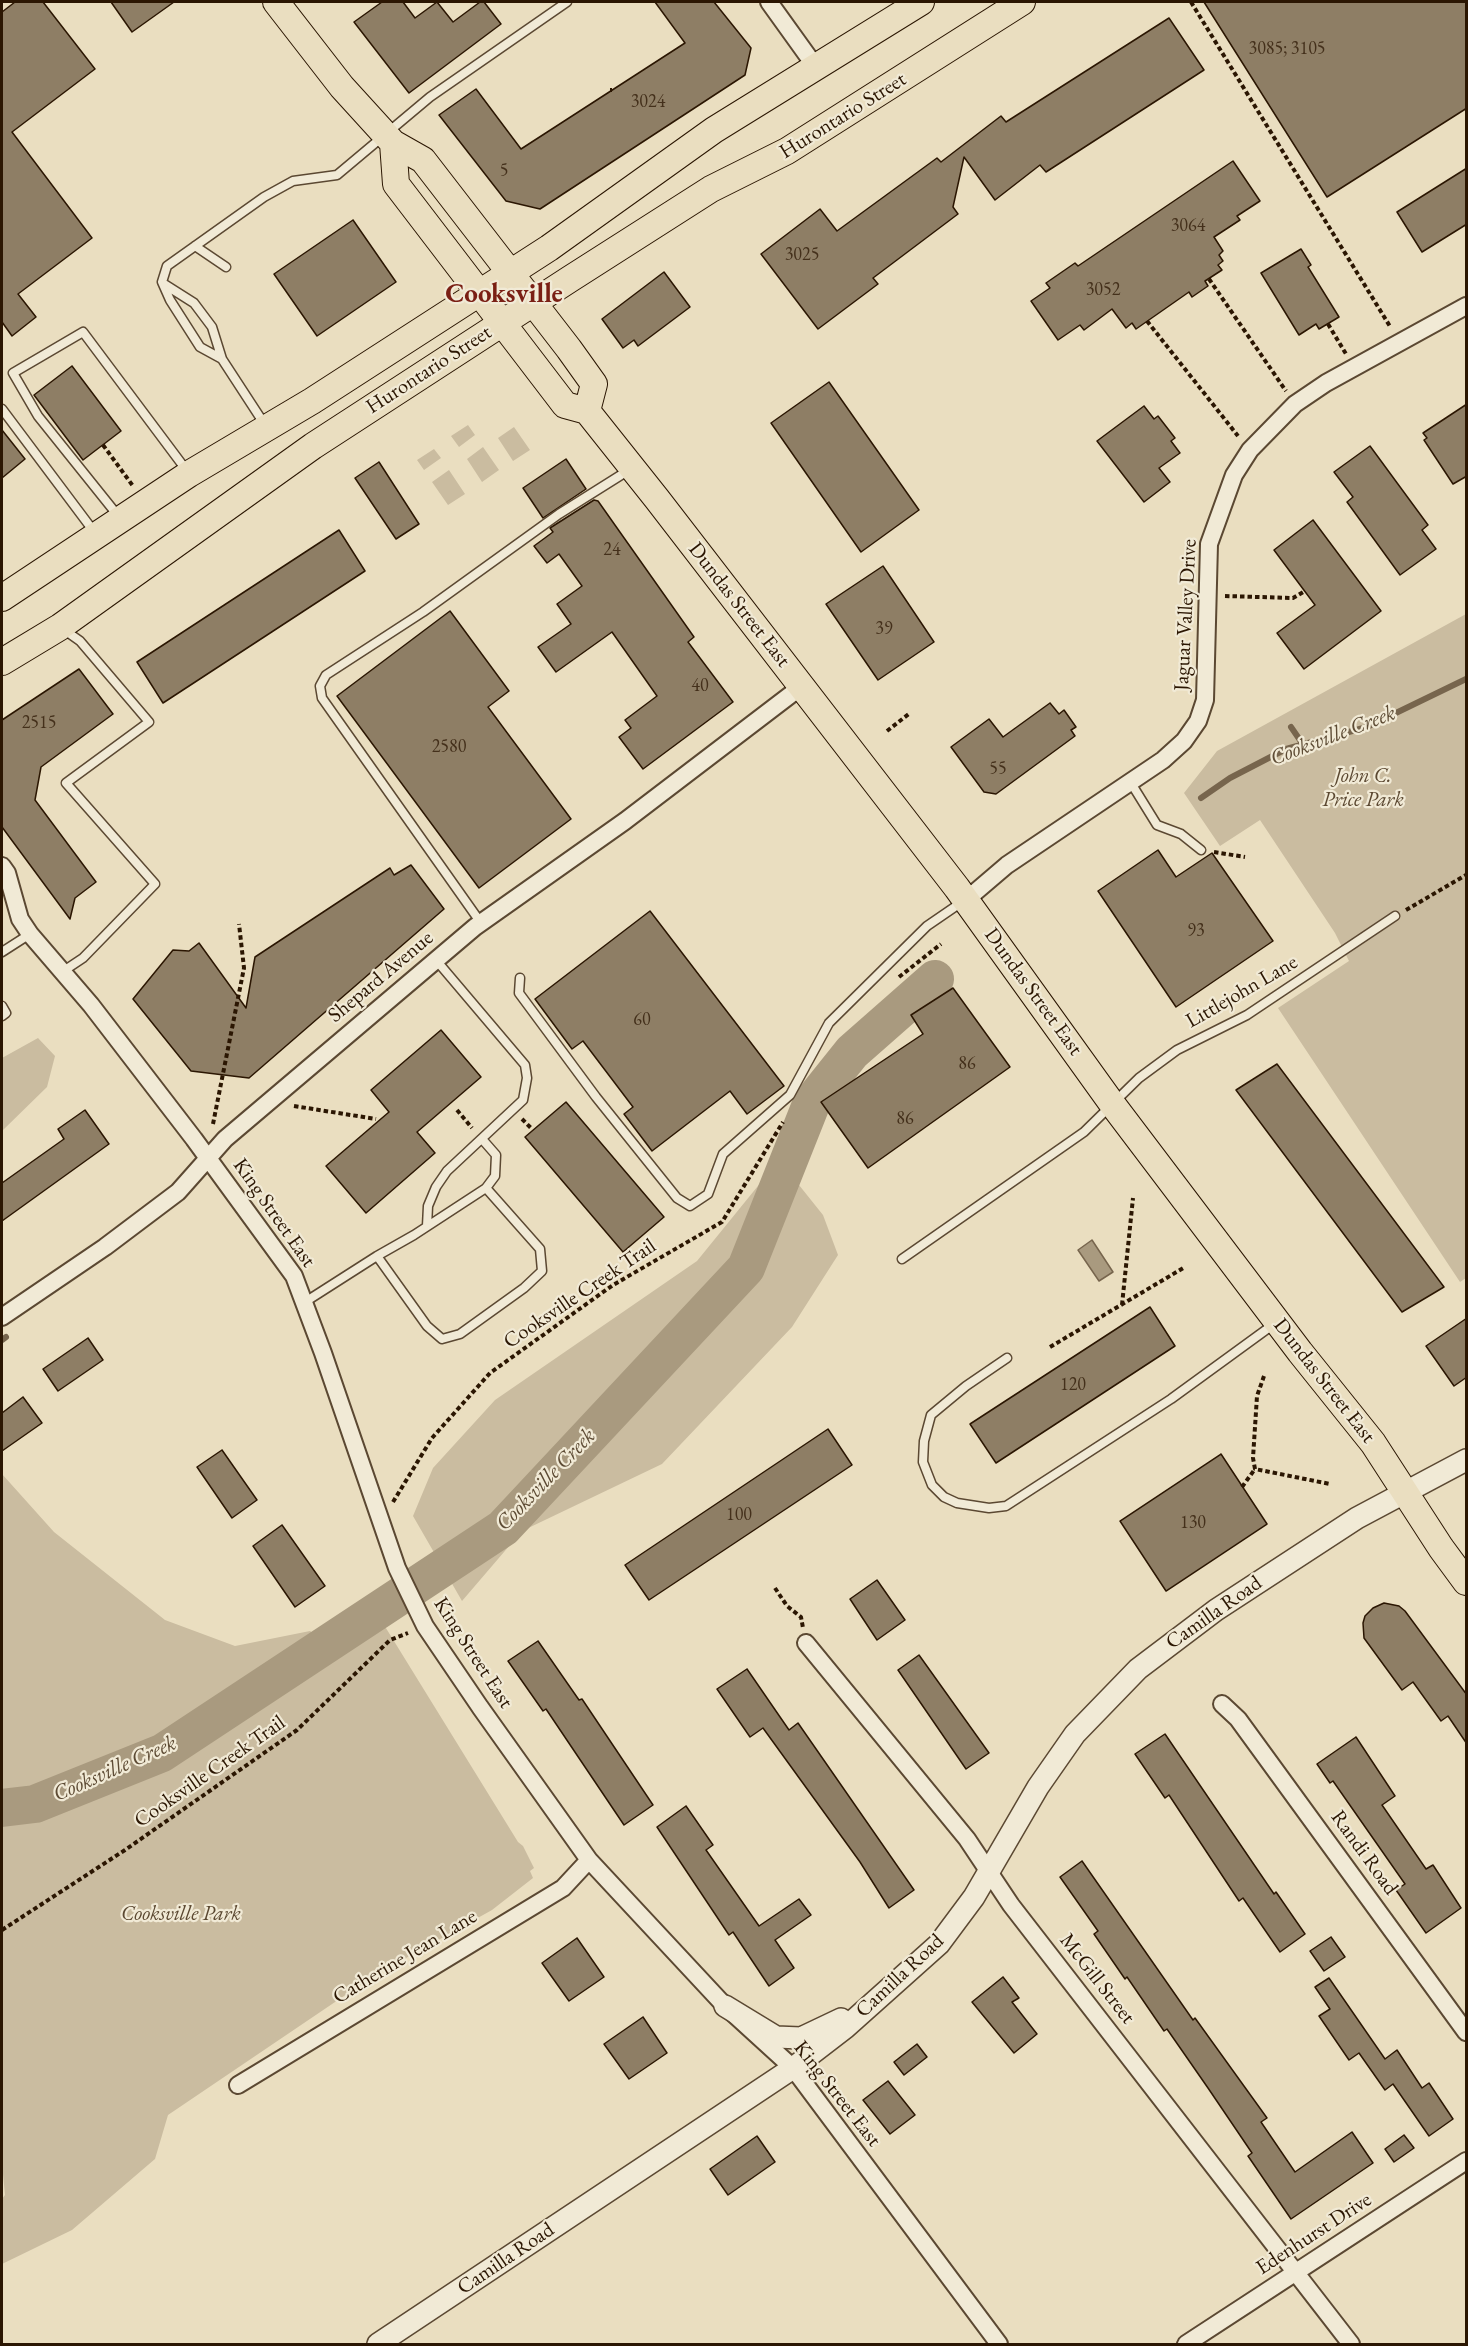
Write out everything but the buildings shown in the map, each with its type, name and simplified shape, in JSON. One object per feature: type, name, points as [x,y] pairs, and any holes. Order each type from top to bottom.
[{"type":"main road","points":[[276,2],[342,87],[389,138],[423,160],[533,303],[594,384],[587,411]]},
{"type":"main road","name":"Hurontario Street","points":[[2,598],[189,474],[267,428],[510,273],[686,149],[815,66],[921,2]]},
{"type":"main road","name":"Hurontario Street","points":[[2,662],[60,627],[313,446],[502,323],[711,189],[787,151],[1022,2]]},
{"type":"main road","name":"Dundas Street East","points":[[389,138],[396,184],[565,405],[587,411],[966,900],[1113,1105],[1277,1322],[1373,1443],[1467,1582]]},
{"type":"street","points":[[769,2],[815,66]]},
{"type":"street","name":"Jaguar Valley Drive","points":[[966,900],[1007,865],[1131,783],[1184,741],[1198,721],[1205,699],[1209,544],[1234,476],[1250,450],[1294,404],[1399,341],[1467,306]]},
{"type":"street","name":"Shepard Avenue","points":[[2,1317],[105,1247],[178,1192],[232,1133],[482,923],[625,821],[802,686]]},
{"type":"street","name":"King Street East","points":[[2,866],[7,873],[20,919],[30,934],[91,1005],[294,1276],[305,1302],[376,1512],[397,1568],[425,1626],[589,1860],[725,2006],[793,2068],[999,2344]]},
{"type":"street","name":"King Street East","points":[[2,906],[20,919]]},
{"type":"street","name":"Camilla Road","points":[[378,2344],[793,2068],[895,1986],[939,1944],[989,1873],[1038,1787],[1075,1734],[1138,1670],[1226,1604],[1357,1518],[1467,1460]]},
{"type":"street","name":"McGill Street","points":[[806,1642],[967,1839],[989,1873],[1351,2344]]},
{"type":"street","name":"Randi Road","points":[[1222,1704],[1238,1719],[1467,2032]]},
{"type":"street","name":"Catherine Jean Lane","points":[[238,2085],[563,1888],[589,1860]]},
{"type":"street","points":[[725,2006],[776,2037],[801,2038],[826,2028],[895,1986]]},
{"type":"street","name":"Edenhurst Drive","points":[[1186,2344],[1467,2161]]},
{"type":"lane","points":[[222,359],[200,347],[162,282],[167,266],[264,197],[293,181],[337,175],[389,138],[430,97],[567,2]]},
{"type":"lane","points":[[195,246],[226,267]]},
{"type":"lane","points":[[162,282],[194,303],[212,327],[222,359],[267,428]]},
{"type":"lane","points":[[120,519],[38,416],[13,373],[83,332],[189,474]]},
{"type":"lane","points":[[2,409],[96,534]]},
{"type":"lane","points":[[482,923],[321,698],[320,686],[326,675],[423,612],[559,514],[632,468]]},
{"type":"lane","points":[[60,627],[81,641],[149,722],[66,783],[155,884],[83,958],[62,972]]},
{"type":"lane","points":[[1131,783],[1157,825],[1180,834],[1201,850]]},
{"type":"lane","points":[[520,978],[519,993],[596,1097],[677,1198],[690,1206],[708,1194],[723,1154],[790,1095],[829,1023],[927,926],[966,900]]},
{"type":"lane","name":"Littlejohn Lane","points":[[902,1259],[1084,1132],[1139,1078],[1176,1050],[1247,1015],[1395,916]]},
{"type":"lane","points":[[2,952],[30,934]]},
{"type":"lane","points":[[427,1226],[428,1206],[436,1187],[447,1171],[523,1100],[527,1078],[525,1065],[436,960]]},
{"type":"lane","points":[[2,1006],[6,1013],[2,1016]]},
{"type":"lane","points":[[305,1302],[486,1188],[495,1176],[496,1155],[482,1139]]},
{"type":"lane","points":[[377,1256],[427,1326],[442,1339],[460,1334],[524,1288],[542,1271],[540,1249],[486,1188]]},
{"type":"lane","points":[[1006,1358],[966,1386],[931,1415],[924,1441],[923,1462],[932,1485],[944,1497],[957,1503],[989,1508],[1006,1506],[1171,1399],[1277,1322]]},
{"type":"path","points":[[1191,2],[1399,341]]},
{"type":"path","points":[[1209,279],[1294,404]]},
{"type":"path","points":[[1147,321],[1250,450]]},
{"type":"path","points":[[1328,324],[1356,366]]},
{"type":"path","points":[[103,445],[137,492]]},
{"type":"path","points":[[1206,595],[1293,598],[1305,591]]},
{"type":"path","points":[[887,732],[910,713]]},
{"type":"path","points":[[1201,850],[1245,857]]},
{"type":"path","points":[[1395,916],[1467,875]]},
{"type":"path","points":[[213,1125],[244,968],[239,924]]},
{"type":"path","points":[[894,981],[941,944]]},
{"type":"path","points":[[291,1105],[376,1119]]},
{"type":"path","points":[[457,1110],[482,1139]]},
{"type":"path","name":"Cooksville Creek Trail","points":[[376,1512],[392,1504],[432,1438],[490,1373],[613,1285],[722,1222],[784,1121]]},
{"type":"path","points":[[1122,1305],[1133,1198]]},
{"type":"path","points":[[1050,1347],[1185,1267]]},
{"type":"path","points":[[1242,1487],[1255,1469],[1253,1458],[1257,1396],[1264,1376]]},
{"type":"path","points":[[1255,1469],[1330,1484]]},
{"type":"path","points":[[775,1588],[787,1606],[801,1617],[806,1642]]},
{"type":"path","name":"Cooksville Creek Trail","points":[[2,1930],[125,1850],[297,1730],[390,1640],[425,1626]]},
{"type":"green space","points":[[468,425],[475,435],[459,447],[451,436]]},
{"type":"green space","points":[[514,427],[530,450],[513,461],[498,438]]},
{"type":"green space","points":[[483,447],[499,470],[482,482],[467,459]]},
{"type":"green space","points":[[434,449],[441,458],[424,470],[417,460]]},
{"type":"green space","points":[[449,470],[465,494],[448,505],[432,482]]},
{"type":"green space","name":"John C. Price Park","points":[[1466,614],[1466,1278],[1460,1282],[1278,1008],[1349,961],[1335,933],[1260,820],[1220,846],[1184,793],[1217,751]]},
{"type":"green space","points":[[38,1038],[55,1056],[47,1087],[2,1131],[2,1058]]},
{"type":"green space","points":[[779,1160],[823,1215],[838,1255],[792,1327],[662,1464],[522,1531],[462,1601],[413,1516],[433,1468],[495,1400],[697,1261]]},
{"type":"green space","name":"Cooksville Park","points":[[2,1474],[54,1532],[165,1620],[235,1646],[310,1631],[314,1634],[368,1599],[518,1842],[523,1846],[534,1868],[530,1871],[533,1878],[492,1910],[372,1977],[168,2115],[155,2159],[72,2230],[2,2264],[2,2199],[5,2195],[2,2164]]},
{"type":"shaded area","points":[[1092,1240],[1113,1272],[1099,1281],[1078,1250]]},
{"type":"waterway","name":"Cooksville Creek","points":[[1201,798],[1230,778],[1286,749],[1367,727],[1466,679]]},
{"type":"waterway","points":[[1291,727],[1302,743]]},
{"type":"waterway","name":"Cooksville Creek","points":[[2,1808],[35,1804],[162,1753],[503,1528],[746,1268],[812,1102],[852,1052],[935,979]]},
{"type":"waterway","points":[[2,1340],[6,1337]]},
{"type":"district","name":"Cooksville","points":[[504,295]]}]
